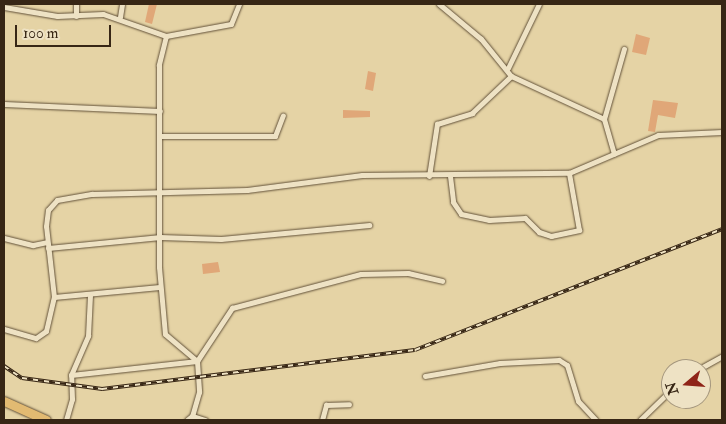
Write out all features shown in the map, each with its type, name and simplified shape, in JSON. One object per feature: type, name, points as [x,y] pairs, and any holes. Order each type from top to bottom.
[{"type":"main road","points":[[4,401],[46,420]]},
{"type":"street","points":[[76,4],[76,16]]},
{"type":"street","points":[[120,18],[122,4]]},
{"type":"street","points":[[4,7],[76,16],[89,13],[120,18],[166,36],[226,26],[235,19],[239,4]]},
{"type":"street","points":[[439,4],[508,68],[511,76],[604,119]]},
{"type":"street","points":[[508,68],[540,4]]},
{"type":"street","points":[[166,36],[159,64],[160,287],[166,334],[197,361]]},
{"type":"street","points":[[614,154],[604,119],[624,49]]},
{"type":"street","points":[[429,176],[437,124],[472,113],[511,76]]},
{"type":"street","points":[[4,104],[160,111]]},
{"type":"street","points":[[160,136],[275,136],[283,116]]},
{"type":"street","points":[[4,328],[40,338],[46,331],[54,297],[47,242],[48,210],[57,200],[120,193],[161,195],[362,175],[450,176],[569,173],[658,136],[722,132]]},
{"type":"street","points":[[450,176],[453,202],[461,214],[489,220],[524,218],[539,232],[551,236],[579,230],[569,173]]},
{"type":"street","points":[[48,248],[160,237],[221,239],[369,225]]},
{"type":"street","points":[[4,238],[34,246],[47,242]]},
{"type":"street","points":[[205,420],[190,418],[199,392],[197,361],[232,308],[361,274],[408,273],[442,281]]},
{"type":"street","points":[[54,297],[160,287]]},
{"type":"street","points":[[66,420],[72,399],[71,375],[88,336],[90,295]]},
{"type":"street","points":[[711,362],[722,356]]},
{"type":"street","points":[[425,376],[500,363],[559,360],[567,365],[578,401],[596,420]]},
{"type":"street","points":[[71,375],[197,361]]},
{"type":"street","points":[[640,420],[661,400]]},
{"type":"street","points":[[322,420],[326,405],[349,404]]},
{"type":"building","points":[[149,4],[157,4],[152,24],[145,22]]},
{"type":"building","points":[[636,34],[650,38],[646,55],[632,52]]},
{"type":"building","points":[[368,71],[376,73],[373,91],[365,89]]},
{"type":"building","points":[[653,100],[678,103],[675,118],[658,115],[655,132],[648,131]]},
{"type":"building","points":[[343,110],[370,111],[370,117],[343,118]]},
{"type":"building","points":[[218,262],[220,272],[203,274],[202,264]]},
{"type":"railway","points":[[4,366],[22,378],[102,389],[415,350],[722,229]]}]
